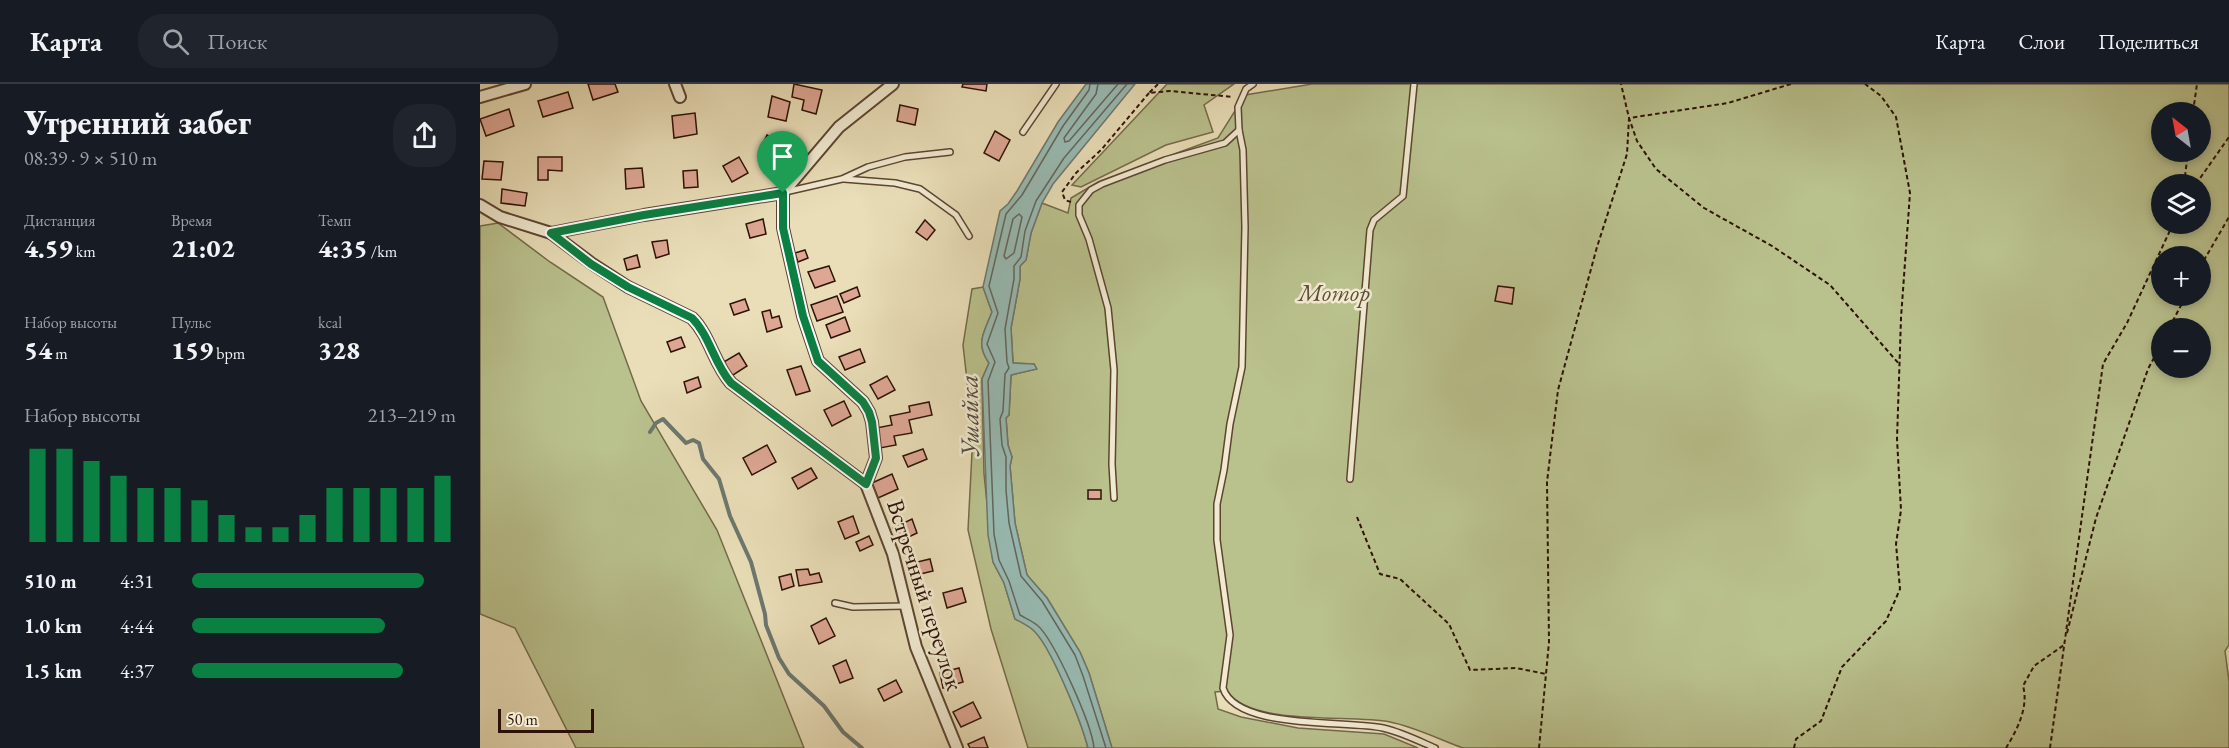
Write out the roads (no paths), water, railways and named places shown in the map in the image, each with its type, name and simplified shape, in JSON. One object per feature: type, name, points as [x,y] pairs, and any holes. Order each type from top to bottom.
[{"type":"street","points":[[480,98],[525,84]]},
{"type":"street","points":[[675,84],[680,97]]},
{"type":"street","points":[[551,233],[644,215],[783,193],[839,127],[893,84]]},
{"type":"street","name":"Встречный переулок","points":[[783,193],[783,228],[803,316],[818,361],[863,402],[869,412],[876,458],[866,484],[893,554],[916,647],[957,748]]},
{"type":"street","points":[[480,205],[500,217],[551,233],[591,264],[628,287],[692,318],[700,326],[722,372],[731,383],[866,484]]},
{"type":"lane","points":[[1023,132],[1056,84]]},
{"type":"lane","points":[[1254,84],[1246,89],[1238,107],[1243,150],[1245,227],[1242,367],[1217,504],[1217,540],[1230,635],[1223,679],[1224,693],[1234,705],[1245,711],[1301,721],[1385,728],[1436,748]]},
{"type":"lane","points":[[1350,479],[1370,230],[1374,220],[1403,196],[1414,84]]},
{"type":"lane","points":[[1114,498],[1112,464],[1114,370],[1108,308],[1089,239],[1078,214],[1079,205],[1091,190],[1102,184],[1165,160],[1226,143],[1239,130]]},
{"type":"lane","points":[[783,193],[842,179],[868,166],[905,157],[950,152]]},
{"type":"lane","points":[[842,179],[895,183],[920,189],[956,215],[969,236]]},
{"type":"lane","points":[[835,603],[853,607],[906,606]]},
{"type":"water","points":[[1086,84],[1135,84],[1053,184],[1042,203],[1031,233],[1026,260],[1020,266],[1020,279],[1011,328],[1013,363],[1034,364],[1037,369],[1011,375],[1009,415],[1006,418],[1008,445],[1012,457],[1010,466],[1015,523],[1027,575],[1047,598],[1080,652],[1089,673],[1112,748],[1088,748],[1072,703],[1048,650],[1032,629],[1015,619],[1004,583],[993,562],[988,535],[982,379],[989,363],[982,350],[982,338],[992,312],[983,287],[1000,211],[1017,191],[1058,122]]},
{"type":"waterway","points":[[650,432],[656,423],[663,419],[686,443],[693,440],[699,443],[703,459],[719,479],[730,516],[751,562],[766,625],[779,658],[789,674],[824,706],[843,732],[862,748]]},
{"type":"park label","name":"Мотор","points":[[1334,293]]},
{"type":"water label","name":"Ушайка","points":[[969,416]]}]
